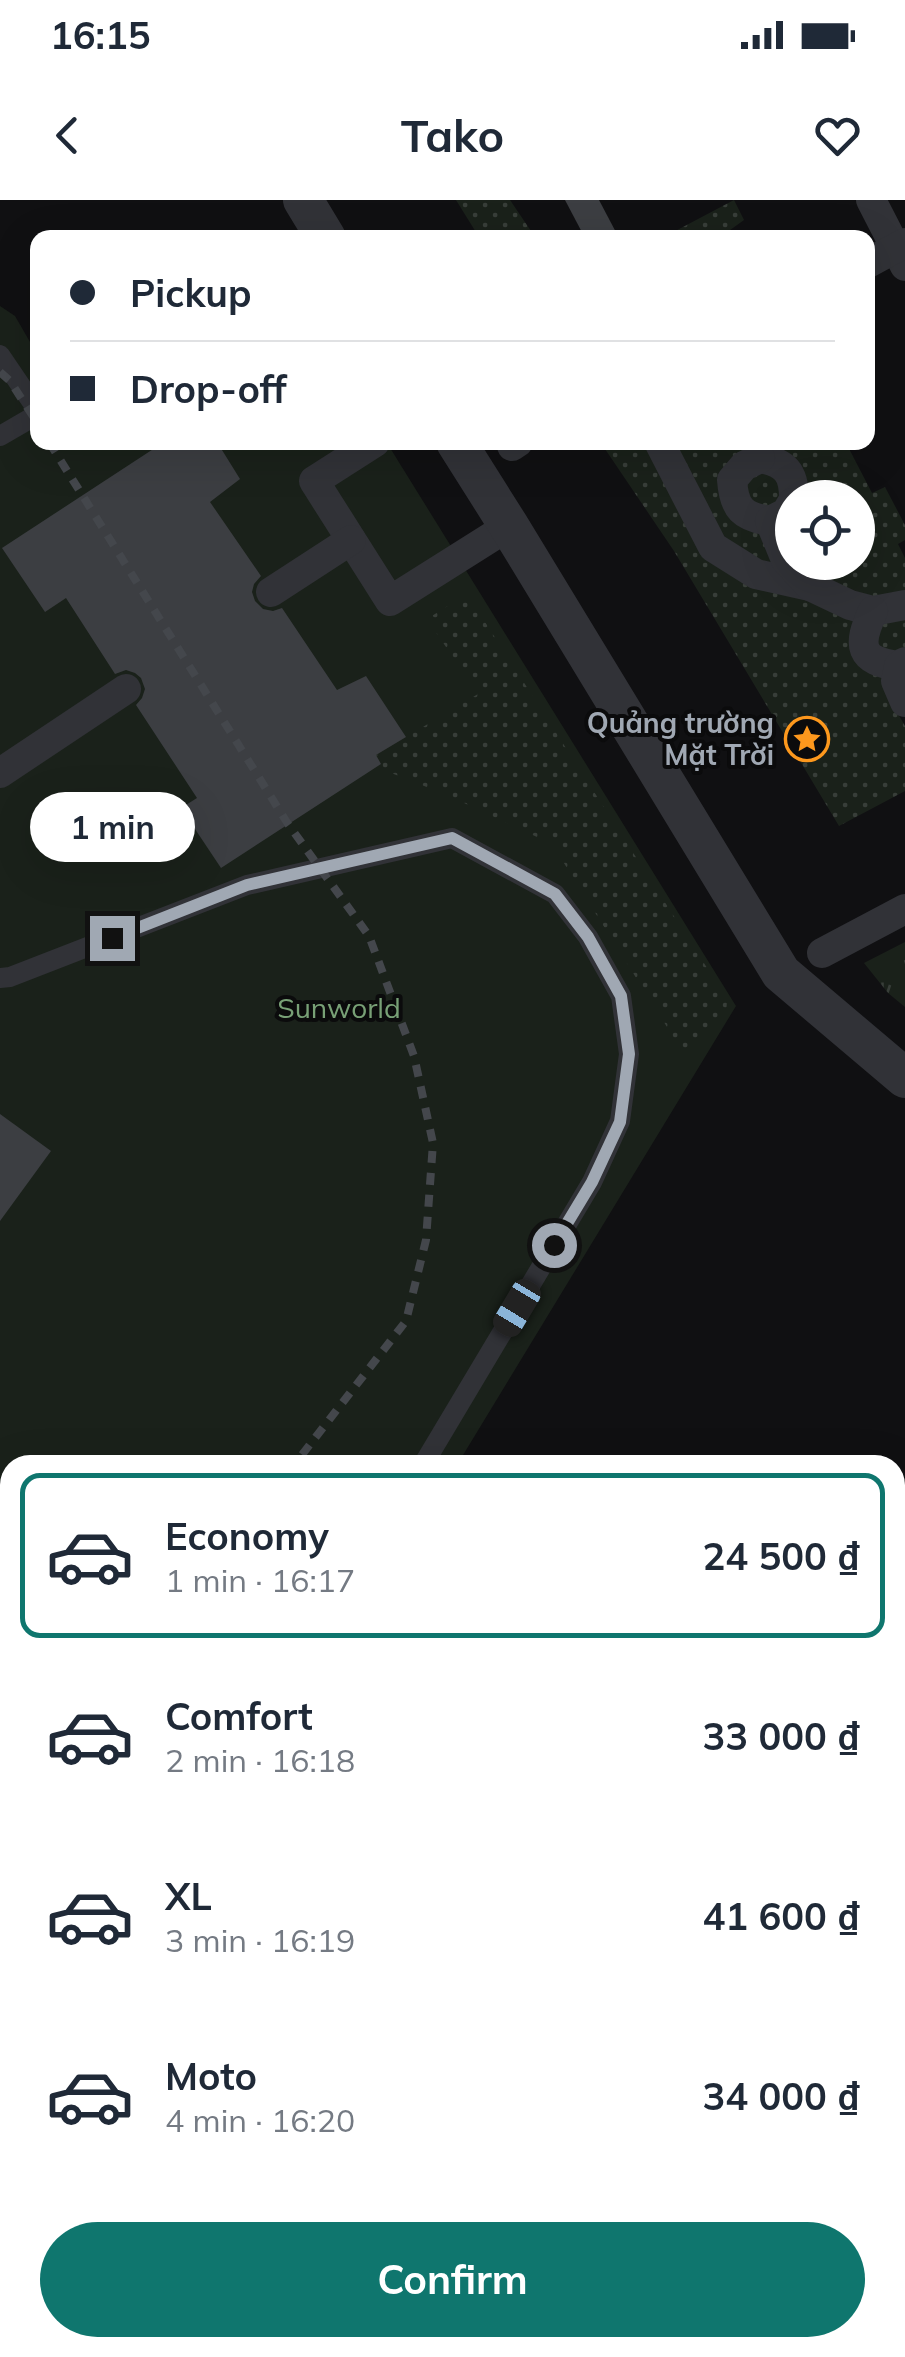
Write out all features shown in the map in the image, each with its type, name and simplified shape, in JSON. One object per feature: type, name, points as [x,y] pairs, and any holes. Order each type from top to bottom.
[{"type":"street","points":[[302,200],[321,230]]},
{"type":"street","points":[[871,200],[902,252],[875,260]]},
{"type":"street","points":[[362,450],[314,480],[390,602],[510,526]]},
{"type":"street","points":[[461,450],[781,973],[905,1078]]},
{"type":"street","points":[[663,450],[713,547],[756,574],[810,586],[873,612],[905,605]]},
{"type":"street","points":[[775,510],[749,518],[733,494],[732,480],[760,450],[786,468],[793,480]]},
{"type":"street","points":[[272,592],[351,540]]},
{"type":"street","points":[[804,580],[810,586]]},
{"type":"street","points":[[873,612],[864,629],[865,652],[873,659],[902,664],[896,681],[905,702]]},
{"type":"street","points":[[0,773],[126,689]]},
{"type":"street","points":[[822,952],[905,909]]},
{"type":"lane","points":[[0,354],[30,400]]},
{"type":"lane","points":[[0,436],[30,417]]},
{"type":"lane","points":[[0,978],[10,978],[247,885],[452,838],[555,894],[588,937],[621,996],[629,1054],[620,1122],[592,1182],[428,1455]]},
{"type":"green space","points":[[456,200],[510,200],[530,230],[475,230]]},
{"type":"green space","points":[[734,200],[744,220],[730,230],[677,230]]},
{"type":"green space","name":"Sunworld","points":[[0,306],[15,316],[30,342],[30,450],[391,450],[736,1006],[463,1455],[0,1455]]},
{"type":"green space","points":[[606,450],[850,450],[865,480],[775,480],[775,580],[875,580],[875,492],[885,487],[905,525],[905,540],[898,544],[905,558],[905,698],[893,705],[905,726],[905,791],[839,826],[674,551]]},
{"type":"green space","points":[[467,594],[727,999],[726,1018],[684,1054],[552,844],[376,767],[381,763],[376,755],[478,694],[427,619]]},
{"type":"green space","points":[[905,942],[905,1007],[864,963]]},
{"type":"building","points":[[565,200],[599,200],[615,230],[581,230]]},
{"type":"building","points":[[152,450],[222,450],[240,479],[210,502],[261,576],[252,592],[255,601],[263,609],[282,608],[337,690],[366,676],[406,737],[376,755],[381,764],[221,868],[181,808],[197,798],[136,705],[145,689],[141,678],[126,670],[115,674],[66,598],[45,612],[2,548]]},
{"type":"building","points":[[0,1114],[51,1151],[0,1221]]},
{"type":"railway","points":[[0,372],[30,412]]},
{"type":"railway","points":[[54,450],[288,824],[369,936],[414,1056],[433,1143],[426,1240],[406,1321],[302,1455]]},
{"type":"place","name":"Quảng trường Mặt Trời","points":[[807,739]]},
{"type":"route","points":[[112,938],[247,885],[452,838],[555,894],[588,937],[621,996],[629,1054],[620,1122],[592,1182],[554,1245]]}]
